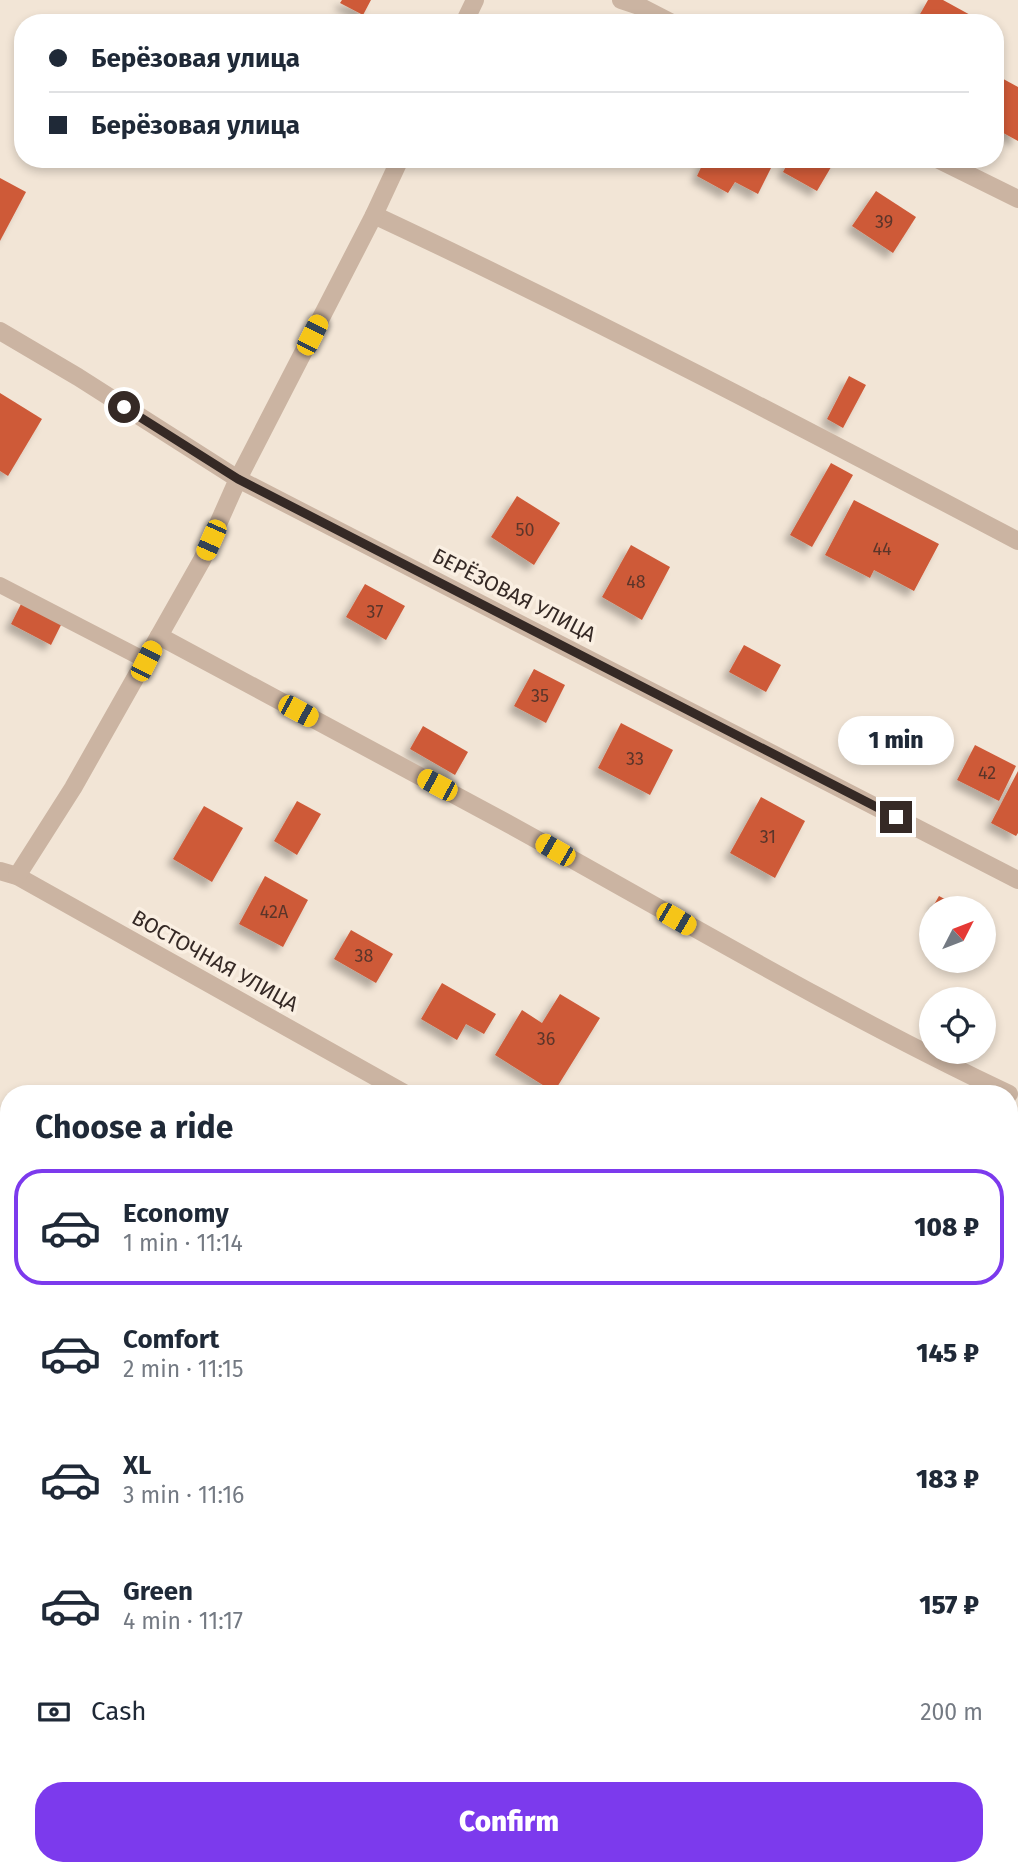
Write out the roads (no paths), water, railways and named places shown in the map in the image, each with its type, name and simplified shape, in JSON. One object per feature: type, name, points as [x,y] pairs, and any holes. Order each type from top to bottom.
[{"type":"street","points":[[621,0],[655,14]]},
{"type":"street","points":[[8,874],[73,788],[202,560],[238,479],[396,168]]},
{"type":"street","points":[[955,168],[1018,199]]},
{"type":"street","points":[[374,215],[506,277],[829,441],[1018,541]]},
{"type":"street","name":"БЕРЁЗОВАЯ УЛИЦА","points":[[0,331],[78,377],[238,479],[1018,880]]},
{"type":"street","points":[[159,636],[506,822],[700,933],[930,1057],[990,1085]]},
{"type":"street","name":"ВОСТОЧНАЯ УЛИЦА","points":[[8,874],[390,1085]]},
{"type":"lane","points":[[0,585],[146,661]]}]
